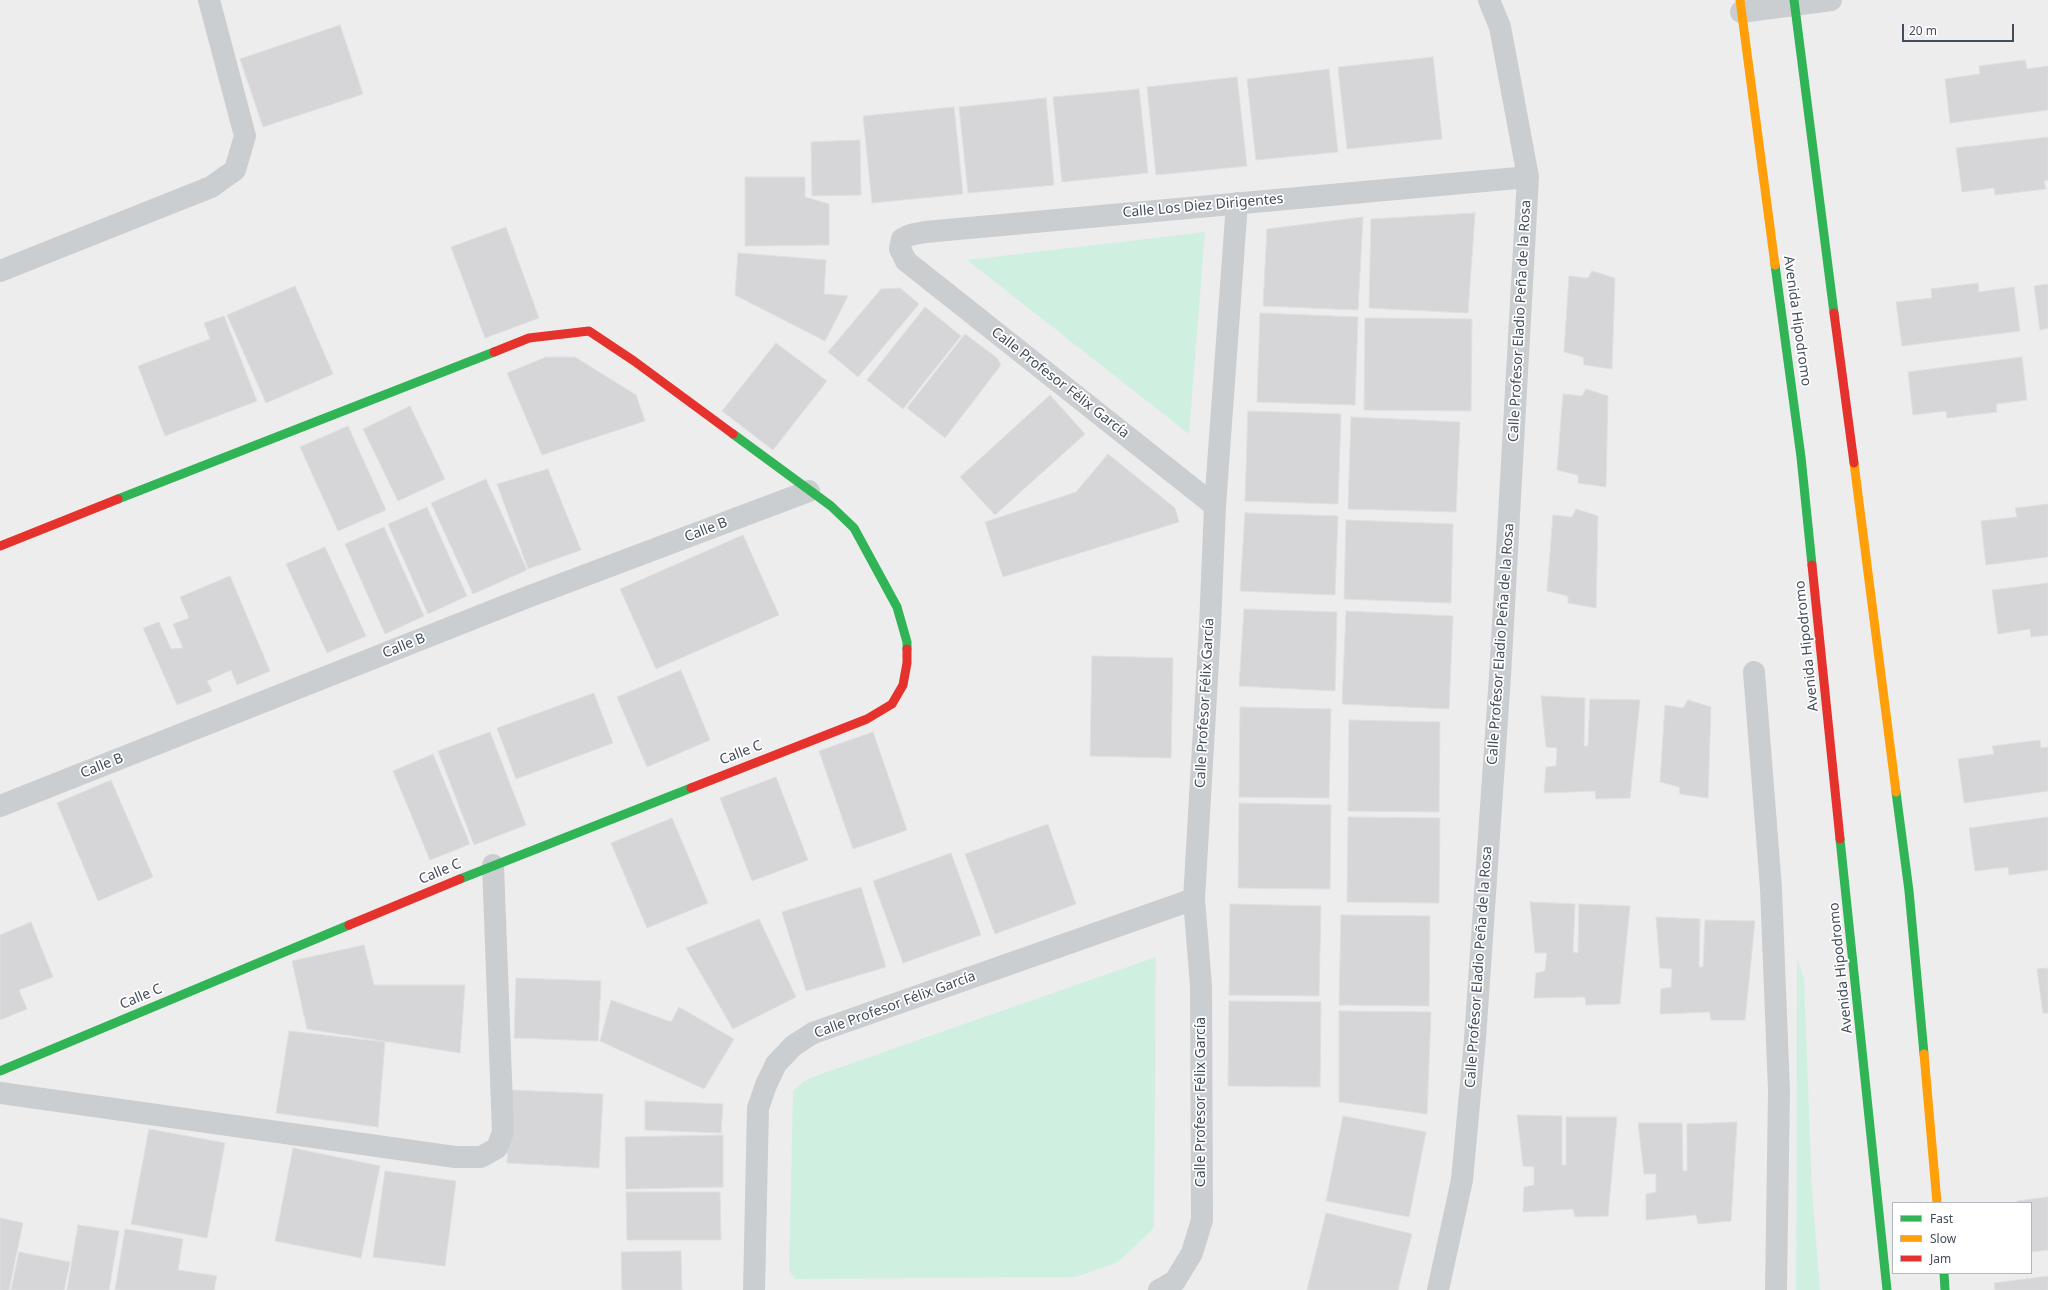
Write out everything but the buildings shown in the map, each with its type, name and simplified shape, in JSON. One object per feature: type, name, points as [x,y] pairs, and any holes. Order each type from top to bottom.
[{"type":"main road","points":[[1795,2],[1909,891],[1937,1202]]},
{"type":"main road","name":"Avenida Hipodromo","points":[[1741,6],[1801,456],[1887,1290]]},
{"type":"main road","points":[[0,546],[529,338],[589,331],[634,360],[809,491]]},
{"type":"main road","name":"Calle C","points":[[0,1071],[493,865],[867,719],[892,704],[903,685],[908,663],[907,642],[897,607],[854,528],[831,506],[809,491]]},
{"type":"main road","points":[[1944,1274],[1945,1290]]},
{"type":"street","points":[[0,271],[211,187],[235,170],[245,136],[209,0]]},
{"type":"street","name":"Calle Profesor Eladio Peña de la Rosa","points":[[1438,1290],[1462,1180],[1475,1039],[1500,668],[1528,177],[1500,27],[1489,0]]},
{"type":"street","points":[[1741,6],[1831,0]]},
{"type":"street","name":"Calle Los Diez Dirigentes","points":[[906,261],[900,249],[902,239],[910,235],[1237,203],[1528,177]]},
{"type":"street","name":"Calle Profesor Félix García","points":[[1159,1290],[1175,1281],[1192,1253],[1202,1220],[1201,986],[1194,899],[1210,635],[1215,506],[1237,203]]},
{"type":"street","name":"Calle Profesor Félix García","points":[[906,261],[1215,506]]},
{"type":"street","name":"Calle B","points":[[0,806],[525,598],[809,491]]},
{"type":"street","points":[[1754,672],[1771,888],[1779,1091],[1776,1290]]},
{"type":"street","points":[[0,1092],[455,1157],[481,1157],[497,1148],[503,1132],[493,865]]},
{"type":"street","name":"Calle Profesor Félix García","points":[[754,1290],[758,1108],[766,1085],[776,1064],[793,1046],[813,1032],[1194,899]]},
{"type":"green space","points":[[1205,232],[1189,434],[967,260]]},
{"type":"green space","points":[[1156,957],[1154,1228],[1118,1262],[1076,1277],[795,1279],[789,1270],[793,1091],[804,1081]]},
{"type":"green space","points":[[1797,958],[1804,979],[1812,1191],[1820,1290],[1796,1290]]},
{"type":"traffic: fast","points":[[1794,0],[1834,313]]},
{"type":"traffic: fast","points":[[1775,265],[1801,457],[1812,565]]},
{"type":"traffic: fast","points":[[118,499],[494,352]]},
{"type":"traffic: fast","points":[[733,434],[831,506],[854,528],[897,607],[907,642],[907,649]]},
{"type":"traffic: fast","points":[[460,879],[691,788]]},
{"type":"traffic: fast","points":[[1896,792],[1909,891],[1924,1054]]},
{"type":"traffic: fast","points":[[1840,839],[1887,1290]]},
{"type":"traffic: fast","points":[[0,1071],[349,925]]},
{"type":"traffic: fast","points":[[1944,1274],[1945,1290]]},
{"type":"traffic: slow","points":[[1740,0],[1775,265]]},
{"type":"traffic: slow","points":[[1854,463],[1896,792]]},
{"type":"traffic: slow","points":[[1924,1054],[1937,1202]]},
{"type":"traffic: jam","points":[[1834,313],[1854,463]]},
{"type":"traffic: jam","points":[[494,352],[529,338],[589,331],[634,361],[733,434]]},
{"type":"traffic: jam","points":[[0,546],[118,499]]},
{"type":"traffic: jam","points":[[1812,565],[1840,839]]},
{"type":"traffic: jam","points":[[691,788],[867,719],[892,704],[903,685],[907,663],[907,649]]},
{"type":"traffic: jam","points":[[349,925],[460,879]]}]
